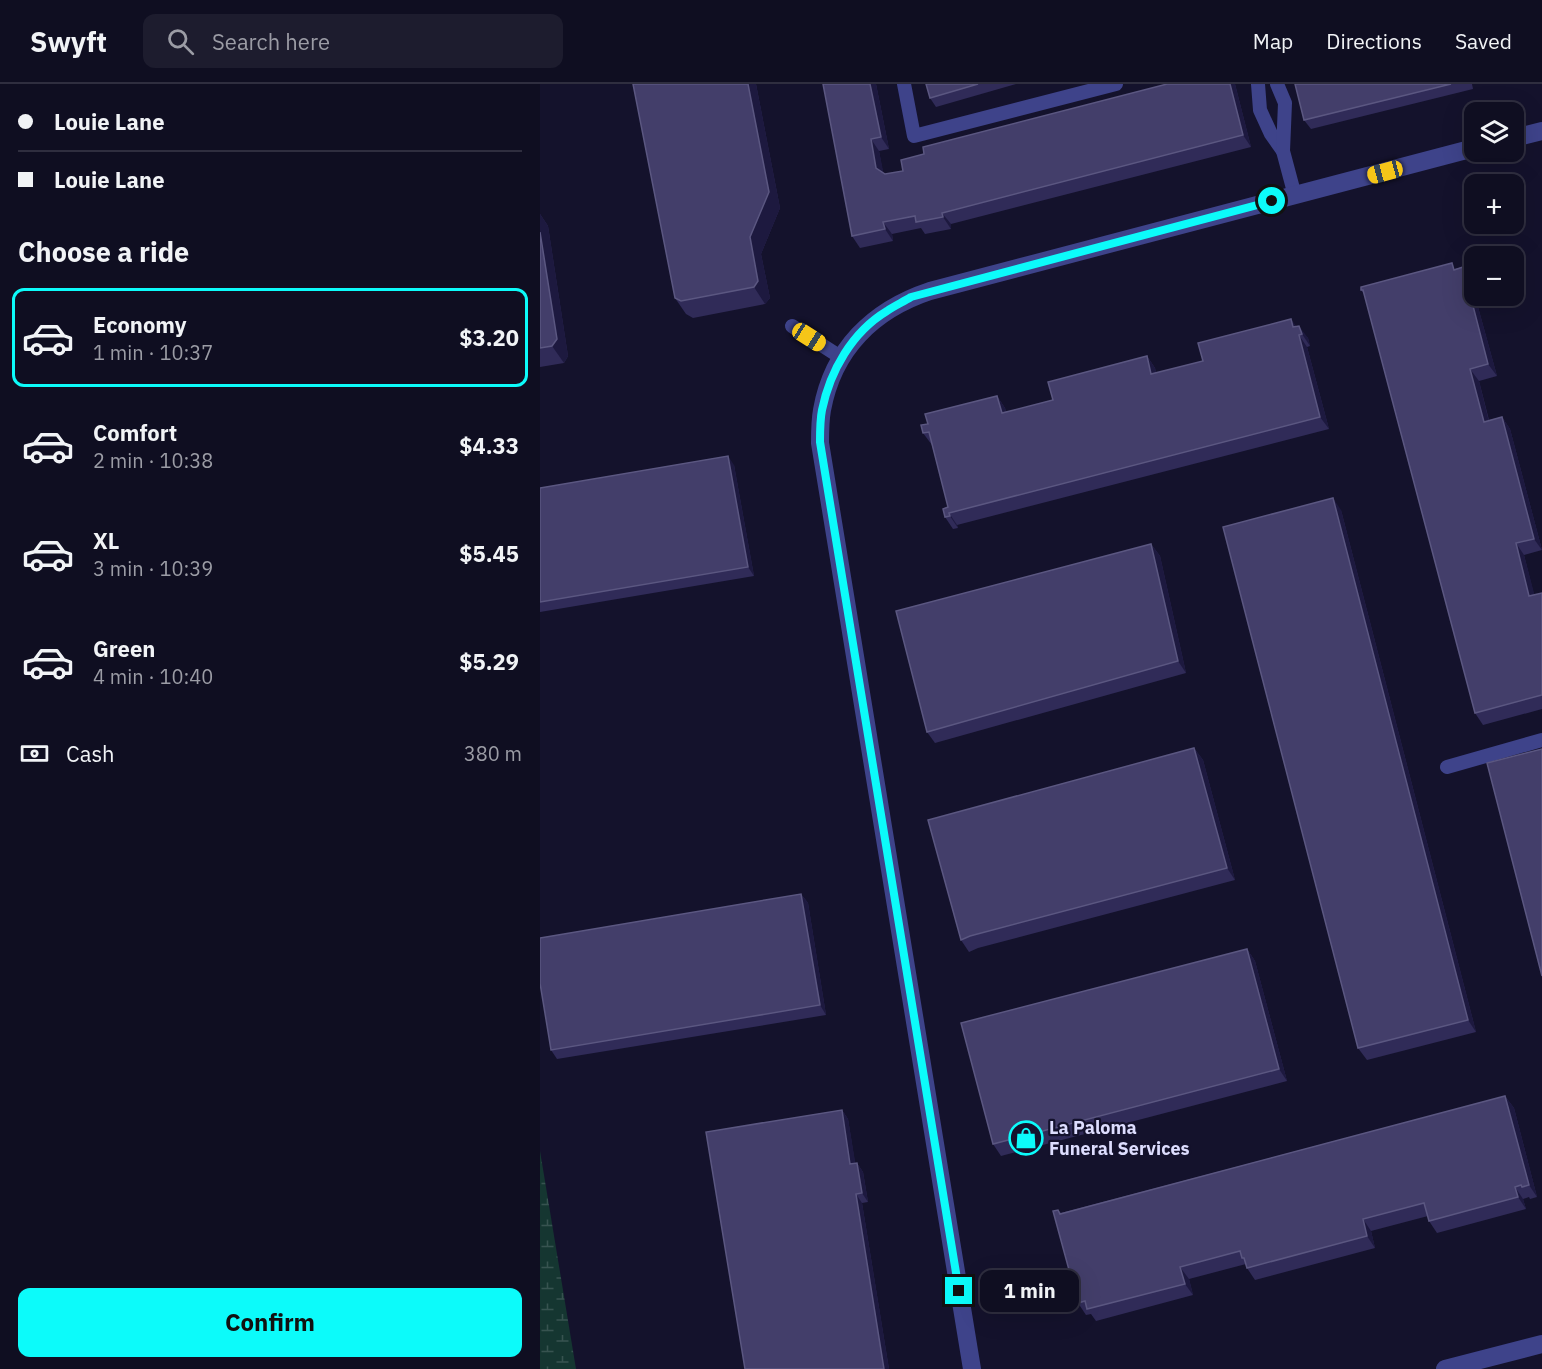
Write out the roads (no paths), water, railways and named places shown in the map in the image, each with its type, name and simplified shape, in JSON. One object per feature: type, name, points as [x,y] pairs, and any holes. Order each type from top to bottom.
[{"type":"street","points":[[1524,136],[1542,131]]},
{"type":"street","points":[[972,1369],[820,442],[821,412],[829,383],[842,358],[862,330],[885,311],[911,297],[1464,151]]},
{"type":"street","points":[[1445,1369],[1542,1344]]},
{"type":"lane","points":[[904,84],[914,136],[1116,84]]},
{"type":"lane","points":[[1257,84],[1260,110],[1271,134],[1283,151]]},
{"type":"lane","points":[[1277,84],[1285,103],[1283,151],[1295,196]]},
{"type":"lane","points":[[792,326],[842,358]]},
{"type":"lane","points":[[1447,767],[1542,740]]},
{"type":"place","name":"La Paloma Funeral Services","points":[[1026,1138]]}]
